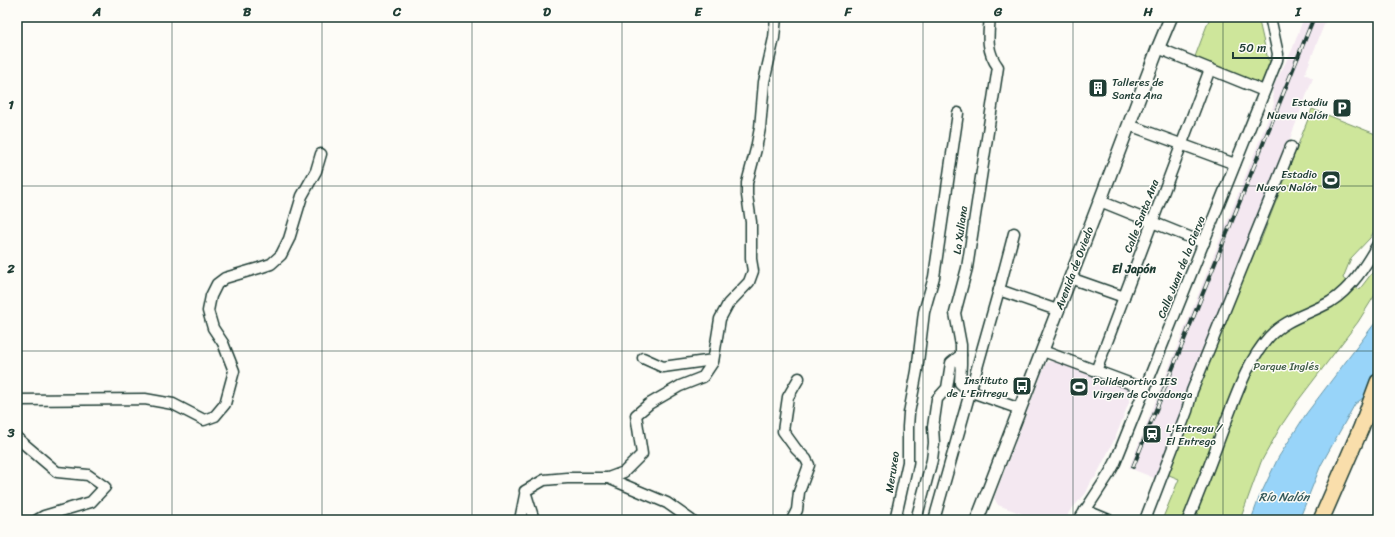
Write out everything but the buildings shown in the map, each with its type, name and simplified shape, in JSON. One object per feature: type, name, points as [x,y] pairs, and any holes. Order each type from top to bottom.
[{"type":"main road","points":[[1321,520],[1361,428],[1378,382]]},
{"type":"street","points":[[525,491],[544,480],[567,478],[608,478],[624,472],[642,454],[636,415],[649,404],[680,386],[703,377],[714,360],[720,319],[728,304],[749,282],[753,271],[751,259],[751,222],[747,195],[747,183],[760,128],[764,82],[774,38],[776,17]]},
{"type":"street","name":"La Xuliana","points":[[969,391],[960,383],[961,345],[955,313],[967,268],[998,67],[994,61],[988,42],[990,17]]},
{"type":"street","name":"Avenida de Oviedo","points":[[977,520],[1171,17]]},
{"type":"street","name":"Calle Juan de la Cierva","points":[[1081,516],[1115,463],[1277,60],[1278,54],[1270,17]]},
{"type":"street","points":[[1158,48],[1264,91]]},
{"type":"street","name":"Calle Santa Ana","points":[[1096,371],[1210,69]]},
{"type":"street","name":"La Xuliana","points":[[908,427],[924,312],[934,277],[958,113]]},
{"type":"street","points":[[1129,125],[1235,164]]},
{"type":"street","points":[[1145,520],[1187,411],[1192,391],[1291,147]]},
{"type":"street","points":[[17,400],[145,398],[173,404],[204,420],[215,416],[225,404],[234,371],[223,343],[213,328],[208,311],[211,296],[217,284],[225,278],[271,264],[281,255],[289,239],[302,196],[316,171],[321,154]]},
{"type":"street","points":[[1100,201],[1204,243]]},
{"type":"street","points":[[937,519],[969,391],[1014,233]]},
{"type":"street","points":[[1188,520],[1242,380],[1260,349],[1270,336],[1284,323],[1330,302],[1340,295],[1366,265],[1378,244]]},
{"type":"street","points":[[1070,278],[1124,297]]},
{"type":"street","points":[[999,290],[1057,310]]},
{"type":"street","points":[[1043,351],[1146,389]]},
{"type":"street","points":[[916,520],[932,460],[934,443],[933,427],[937,399],[947,388],[951,363],[961,355]]},
{"type":"street","points":[[643,358],[663,368],[714,360]]},
{"type":"street","points":[[792,520],[796,510],[799,492],[809,465],[806,459],[796,449],[783,431],[788,397],[799,378]]},
{"type":"street","points":[[969,391],[1020,409]]},
{"type":"street","name":"Meruxeo","points":[[896,520],[908,462],[908,427]]},
{"type":"street","points":[[17,438],[57,472],[88,475],[105,487],[91,502],[44,516],[37,520]]},
{"type":"street","points":[[608,478],[667,503],[691,520]]},
{"type":"street","points":[[520,520],[525,491]]},
{"type":"street","points":[[525,491],[534,520]]},
{"type":"street","points":[[1081,516],[1109,520]]},
{"type":"shaded area","points":[[1304,17],[1327,17],[1305,74],[1313,78],[1188,390],[1184,411],[1157,479],[1129,468],[1274,104],[1272,89],[1292,50]]},
{"type":"shaded area","points":[[1054,360],[1134,389],[1116,436],[1095,478],[1092,479],[1086,493],[1069,512],[1066,520],[1039,520],[998,505],[994,498],[1046,363]]},
{"type":"green space","points":[[1210,17],[1258,17],[1268,60],[1277,60],[1264,91],[1193,62]]},
{"type":"green space","name":"Parque Inglés","points":[[1312,109],[1378,135],[1378,225],[1370,238],[1351,258],[1343,278],[1349,285],[1359,290],[1378,265],[1378,290],[1358,322],[1297,402],[1281,426],[1261,462],[1240,520],[1162,520],[1179,479],[1164,473],[1252,243],[1259,245]]},
{"type":"water","name":"Río Nalón","points":[[1378,319],[1378,387],[1355,404],[1321,465],[1299,520],[1251,520],[1259,498],[1278,458],[1306,414]]},
{"type":"railway","points":[[1133,467],[1314,17]]},
{"type":"place","name":"Talleres de Santa Ana","points":[[1098,88]]},
{"type":"place","name":"Estadiu Nuevu Nalón","points":[[1342,108]]},
{"type":"place","name":"Estadio Nuevo Nalón","points":[[1331,180]]},
{"type":"place","name":"Instituto de L'Entregu","points":[[1022,386]]},
{"type":"place","name":"Polideportivo IES Virgen de Covadonga","points":[[1079,387]]},
{"type":"place","name":"L'Entregu / El Entrego","points":[[1152,434]]},
{"type":"district","name":"El Japón","points":[[1134,269]]}]
